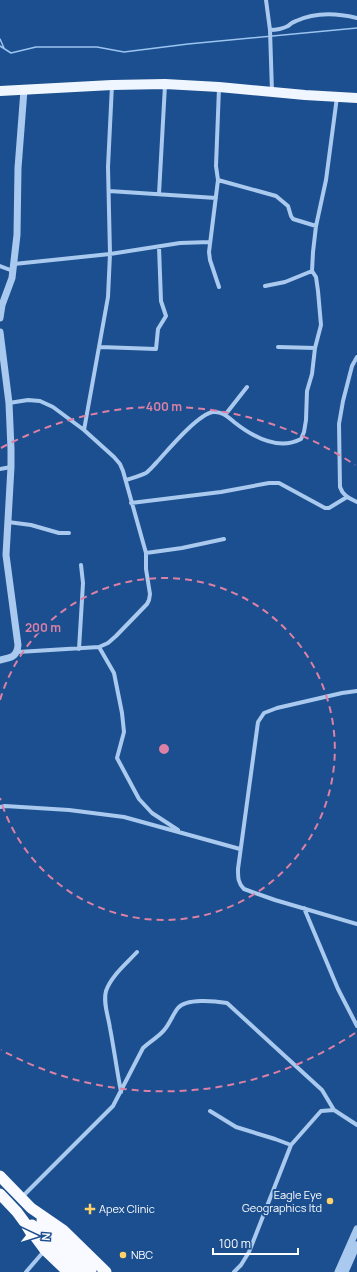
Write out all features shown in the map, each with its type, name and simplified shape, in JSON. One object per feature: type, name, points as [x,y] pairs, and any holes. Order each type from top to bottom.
[{"type":"highway","points":[[0,1176],[91,1272]]},
{"type":"highway","points":[[0,1194],[17,1212],[46,1250],[68,1272]]},
{"type":"highway","points":[[31,1208],[63,1230],[106,1272]]},
{"type":"highway","points":[[17,1212],[44,1235],[79,1272]]},
{"type":"main road","points":[[0,91],[112,85],[165,84],[357,98]]},
{"type":"street","points":[[266,0],[270,30],[272,92]]},
{"type":"street","points":[[270,30],[281,29],[287,27],[295,21],[315,15],[328,14],[357,18]]},
{"type":"street","points":[[159,194],[165,84]]},
{"type":"street","points":[[84,430],[108,297],[110,254],[108,167],[112,85]]},
{"type":"street","points":[[218,287],[210,260],[210,242],[218,180],[216,166],[219,87]]},
{"type":"street","points":[[0,318],[2,305],[14,268],[18,214],[18,168],[24,90]]},
{"type":"street","points":[[126,480],[145,473],[150,469],[195,423],[208,413],[218,412],[225,414],[249,432],[271,442],[280,444],[301,439],[306,420],[307,391],[312,374],[315,348],[321,325],[316,277],[312,271],[313,252],[316,226],[326,180],[337,97]]},
{"type":"street","points":[[218,180],[276,196],[288,206],[293,220],[316,226]]},
{"type":"street","points":[[108,191],[216,198]]},
{"type":"street","points":[[0,266],[14,268],[180,243],[210,242]]},
{"type":"street","points":[[100,347],[156,349],[158,329],[166,316],[161,301],[159,247]]},
{"type":"street","points":[[265,286],[285,282],[312,271]]},
{"type":"street","points":[[0,332],[9,404],[11,467],[8,522],[4,535],[18,652]]},
{"type":"street","points":[[278,347],[315,348]]},
{"type":"street","points":[[357,357],[352,366],[339,424],[340,487],[342,492],[347,497],[357,502]]},
{"type":"street","points":[[225,414],[247,387]]},
{"type":"street","points":[[0,660],[10,658],[18,652],[100,647],[108,643],[116,636],[147,604],[150,594],[146,569],[146,553],[131,503],[126,480],[120,464],[84,430],[53,407],[40,401],[28,400],[9,404]]},
{"type":"street","points":[[0,469],[11,467]]},
{"type":"street","points":[[131,503],[221,492],[269,483],[279,483],[326,508],[329,508],[347,497]]},
{"type":"street","points":[[8,522],[31,525],[60,533],[69,533]]},
{"type":"street","points":[[146,553],[182,548],[224,539]]},
{"type":"street","points":[[79,649],[84,583],[81,565]]},
{"type":"street","points":[[100,647],[114,673],[121,708],[124,732],[117,758],[139,798],[152,813],[180,832]]},
{"type":"street","points":[[357,691],[278,708],[264,713],[258,722],[240,849],[238,880],[240,886],[244,889],[357,924]]},
{"type":"street","points":[[0,807],[5,806],[69,810],[124,818],[240,849]]},
{"type":"street","points":[[304,908],[338,989],[357,1026]]},
{"type":"street","points":[[121,1093],[109,1019],[105,1004],[106,992],[110,983],[137,952]]},
{"type":"street","points":[[21,1198],[108,1112],[121,1093],[143,1048],[166,1028],[181,1005],[190,1002],[227,1003],[322,1090],[334,1110],[357,1125]]},
{"type":"street","points":[[234,1272],[241,1265],[249,1252],[291,1145],[320,1111],[334,1110]]},
{"type":"street","points":[[210,1112],[236,1127],[291,1145]]},
{"type":"street","points":[[345,1272],[355,1247],[357,1229]]},
{"type":"street","points":[[338,1272],[355,1247]]},
{"type":"street","points":[[26,1272],[46,1250]]},
{"type":"waterway","points":[[0,46],[11,53],[36,47],[97,47],[124,52],[188,44],[357,28]]},
{"type":"waterway","points":[[0,39],[4,48]]},
{"type":"place","name":"Eagle Eye Geographics ltd","points":[[330,1201]]},
{"type":"place","name":"Apex Clinic","points":[[90,1209]]},
{"type":"place","name":"NBC","points":[[123,1255]]}]
